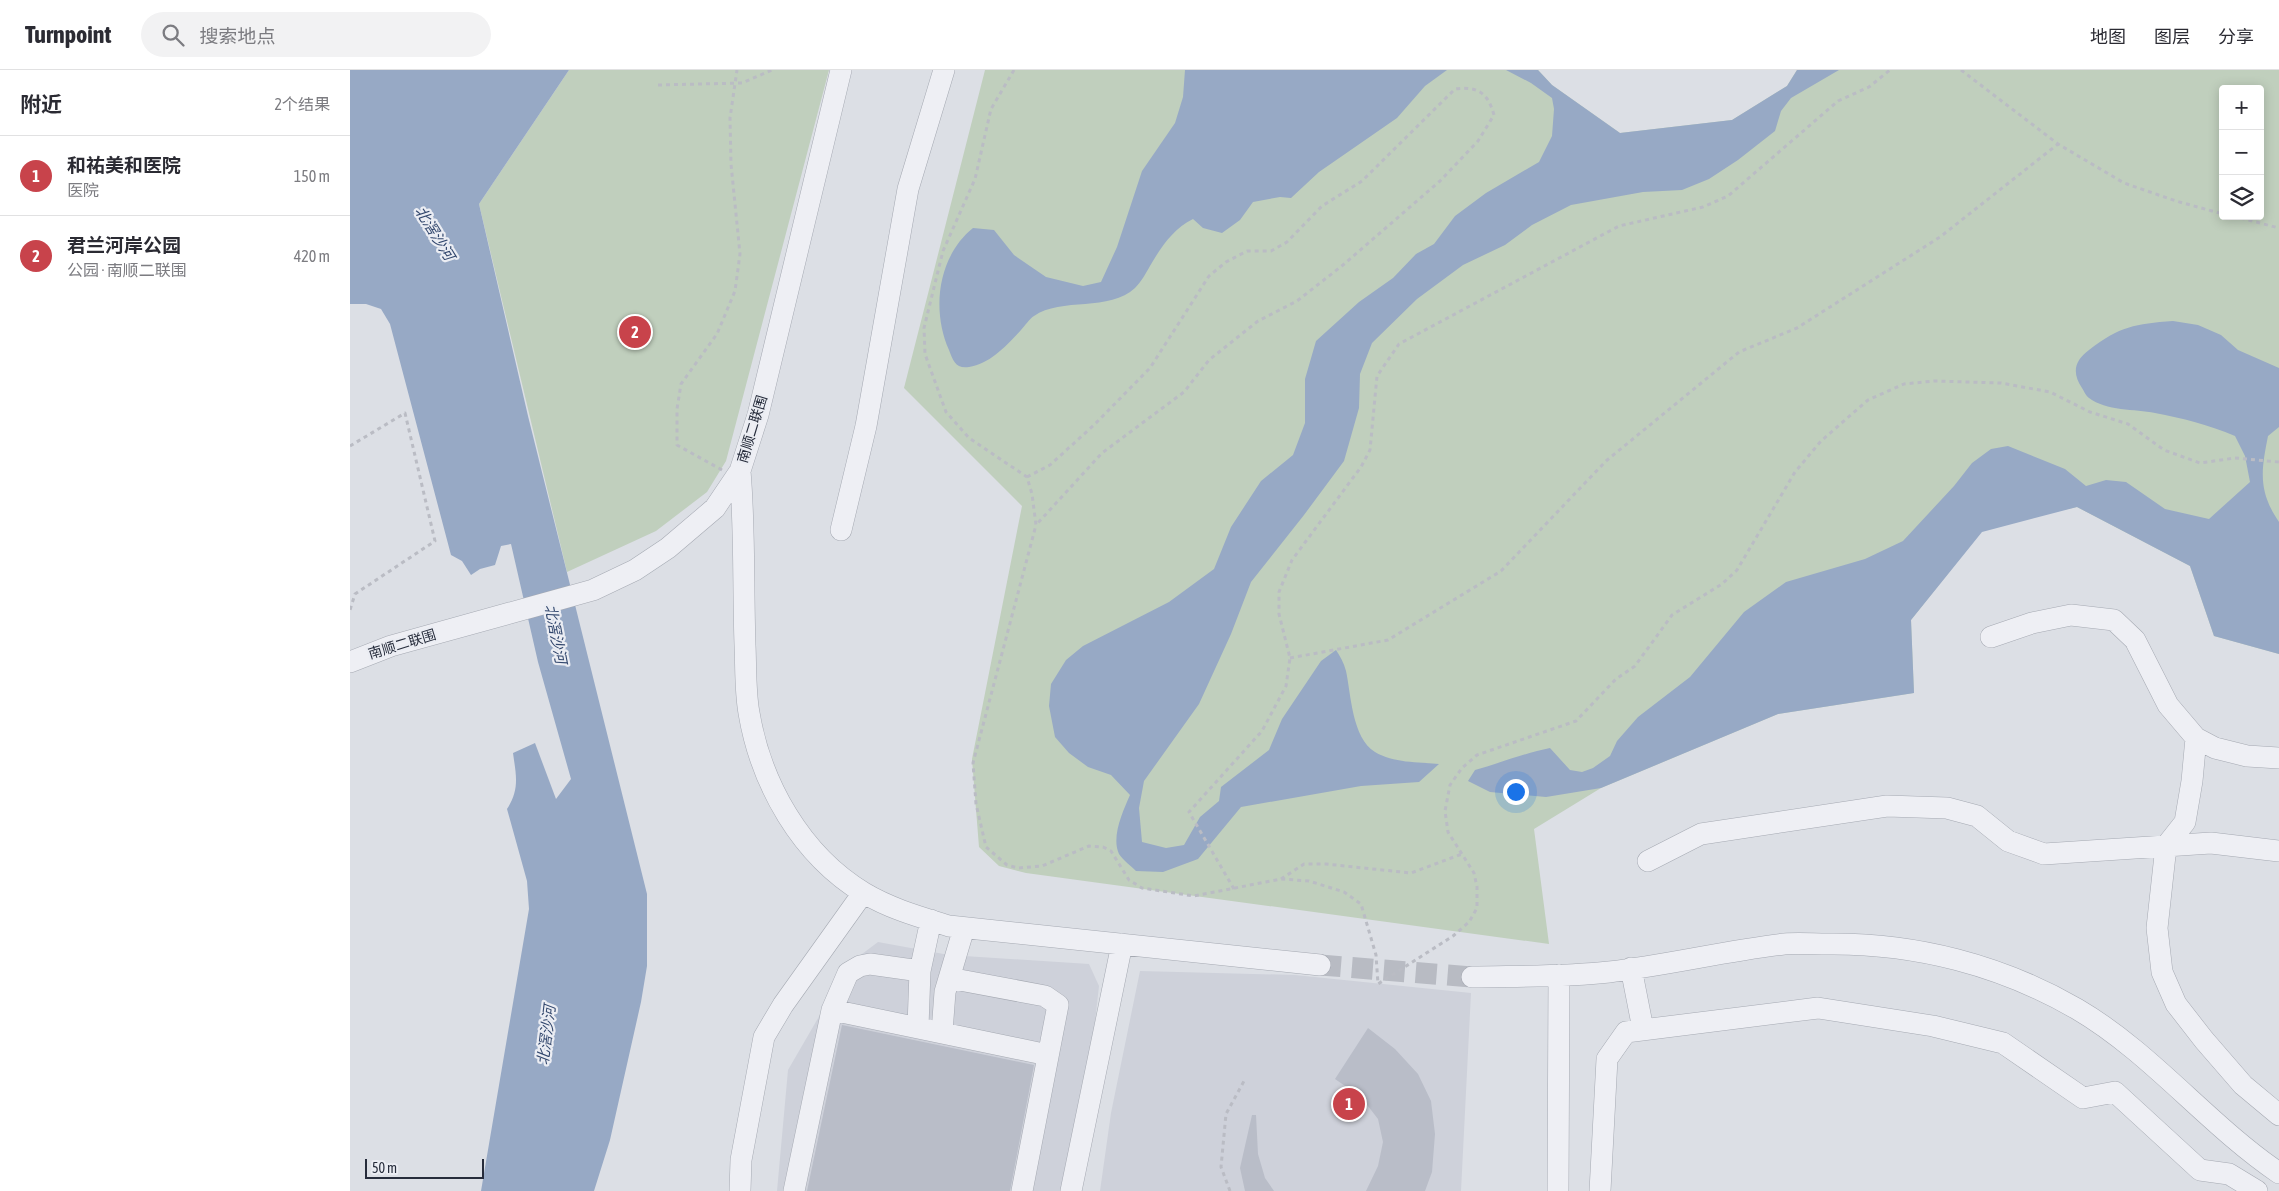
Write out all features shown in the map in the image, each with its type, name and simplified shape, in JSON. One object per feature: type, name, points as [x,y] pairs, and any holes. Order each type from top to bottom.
[{"type":"street","name":"南顺二联围","points":[[350,662],[391,646],[593,590],[635,570],[668,548],[715,508],[738,474],[758,416],[841,70]]},
{"type":"street","points":[[841,530],[866,426],[908,189],[944,70]]},
{"type":"street","points":[[738,474],[749,713],[762,762],[778,802],[798,832],[831,867],[864,892],[900,911],[964,928],[1320,965]]},
{"type":"street","points":[[1991,637],[2032,623],[2070,616],[2114,620],[2136,640],[2168,705],[2196,738],[2215,748],[2246,756],[2279,758]]},
{"type":"street","points":[[2196,738],[2192,781],[2185,822],[2166,846],[2157,928],[2162,972],[2176,1004],[2204,1040],[2243,1084],[2279,1115]]},
{"type":"street","points":[[1648,861],[1701,834],[1887,806],[1947,808],[1977,816],[2008,841],[2044,854],[2211,843],[2279,851]]},
{"type":"street","points":[[740,1191],[741,1160],[764,1037],[783,1005],[864,892]]},
{"type":"street","points":[[918,1027],[920,971],[931,920]]},
{"type":"street","points":[[942,1032],[945,992],[964,928]]},
{"type":"street","points":[[1071,1191],[1122,944]]},
{"type":"street","points":[[1472,977],[1559,976],[1631,968],[1786,944],[1850,944],[1901,948],[1949,957],[1996,971],[2037,988],[2078,1010],[2119,1038],[2226,1133],[2279,1173]]},
{"type":"street","points":[[794,1191],[832,1010],[848,973],[860,966],[870,964],[920,971]]},
{"type":"street","points":[[1631,968],[1643,1029]]},
{"type":"street","points":[[1558,1191],[1559,976]]},
{"type":"street","points":[[949,978],[1045,996],[1058,1004],[1022,1191]]},
{"type":"street","points":[[1600,1191],[1607,1059],[1626,1032],[1818,1008],[1933,1026],[2003,1043],[2083,1098],[2115,1092],[2200,1170],[2229,1174],[2257,1191]]},
{"type":"street","points":[[832,1010],[1048,1055]]},
{"type":"path","points":[[737,70],[730,118],[731,164],[740,254],[736,291],[717,334],[681,384],[677,445],[738,474]]},
{"type":"path","points":[[658,85],[742,83],[772,70]]},
{"type":"path","points":[[1014,70],[991,109],[975,179],[943,251],[924,328],[925,354],[946,412],[969,438],[1027,477],[1032,494],[1036,525],[973,763],[976,804],[986,847],[1007,865],[1018,868],[1042,866],[1089,846],[1103,847],[1111,851],[1129,880],[1142,888],[1194,896],[1281,879],[1309,881],[1344,892],[1361,904],[1376,955],[1378,984],[1453,936],[1470,922],[1477,908],[1477,888],[1474,873],[1448,832],[1445,811],[1450,785],[1462,768],[1477,755],[1576,721],[1616,679],[1635,666],[1672,615],[1722,584],[1737,570],[1795,472],[1821,441],[1868,400],[1904,384],[1934,381],[2001,383],[2050,392],[2090,412],[2128,424],[2164,450],[2200,463],[2235,458],[2279,462]]},
{"type":"path","points":[[1234,889],[1189,812],[1262,731],[1286,686],[1290,658],[1279,614],[1279,592],[1292,560],[1361,467],[1370,450],[1378,376],[1399,344],[1619,226],[1703,207],[1728,196],[1838,101],[1869,86],[1890,70]]},
{"type":"path","points":[[1961,70],[2058,144],[2124,183],[2176,201],[2219,213]]},
{"type":"path","points":[[1027,477],[1050,465],[1094,425],[1150,368],[1209,276],[1226,262],[1247,251],[1271,251],[1287,242],[1322,206],[1362,180],[1455,89],[1468,87],[1480,91],[1491,102],[1494,115],[1478,141],[1440,181],[1343,265],[1297,301],[1258,321],[1208,360],[1184,392],[1102,453],[1036,525]]},
{"type":"path","points":[[1290,658],[1388,640],[1501,571],[1606,461],[1739,352],[1797,328],[1940,237],[2058,144]]},
{"type":"path","points":[[2248,220],[2279,228]]},
{"type":"path","points":[[350,446],[405,413],[436,541],[355,594],[350,610]]},
{"type":"path","points":[[1281,879],[1304,864],[1410,872],[1462,854]]},
{"type":"path","points":[[1230,1191],[1221,1167],[1226,1114],[1244,1081]]},
{"type":"shaded area","points":[[878,942],[949,955],[1089,964],[1099,986],[1076,1191],[777,1191],[788,1070],[850,963]]},
{"type":"shaded area","points":[[1140,971],[1295,975],[1471,993],[1461,1191],[1100,1191],[1111,1113]]},
{"type":"green space","points":[[569,70],[829,70],[726,461],[707,492],[656,531],[567,572],[479,204]]},
{"type":"green space","points":[[985,70],[1538,70],[1552,85],[1620,133],[1732,120],[1787,86],[1797,70],[2279,70],[2279,654],[2214,636],[2190,566],[2077,507],[1985,527],[1911,620],[1914,693],[1778,714],[1601,788],[1534,829],[1549,944],[1026,873],[999,866],[979,847],[972,759],[1022,506],[904,388]]},
{"type":"water","name":"北滘沙河","points":[[350,70],[569,70],[479,204],[528,416],[647,894],[647,966],[641,1002],[610,1140],[594,1191],[481,1191],[529,909],[527,881],[507,809],[514,795],[516,782],[513,753],[535,743],[556,799],[571,779],[538,662],[511,544],[501,546],[495,565],[480,569],[471,575],[462,561],[451,555],[390,324],[381,309],[366,304],[350,304]]},
{"type":"water","points":[[1185,70],[1447,70],[1425,86],[1397,118],[1319,172],[1291,198],[1280,197],[1253,202],[1240,220],[1222,233],[1203,228],[1193,219],[1179,228],[1168,239],[1139,283],[1125,295],[1112,300],[1045,310],[1032,317],[1010,342],[991,358],[969,367],[958,365],[952,358],[943,334],[939,301],[945,268],[961,240],[973,228],[994,230],[1014,255],[1046,277],[1083,286],[1101,282],[1117,247],[1142,171],[1175,123],[1183,97]]},
{"type":"water","points":[[1506,70],[1538,70],[1552,85],[1620,133],[1732,120],[1787,86],[1797,70],[1839,70],[1791,98],[1781,111],[1775,131],[1738,160],[1709,179],[1682,190],[1643,192],[1571,205],[1532,225],[1505,245],[1463,265],[1417,299],[1372,343],[1360,374],[1359,408],[1344,461],[1251,582],[1231,634],[1199,704],[1144,781],[1139,808],[1142,842],[1166,848],[1184,845],[1200,817],[1219,801],[1221,787],[1269,750],[1282,719],[1321,661],[1336,650],[1346,671],[1357,726],[1361,737],[1367,745],[1382,756],[1406,761],[1439,764],[1419,782],[1361,786],[1241,807],[1198,859],[1163,872],[1136,871],[1119,854],[1116,840],[1119,824],[1130,795],[1111,775],[1088,767],[1069,753],[1055,737],[1049,706],[1051,684],[1066,660],[1083,646],[1169,602],[1214,569],[1231,527],[1261,481],[1293,455],[1305,423],[1305,379],[1316,341],[1359,302],[1393,278],[1416,254],[1434,244],[1455,216],[1486,193],[1539,162],[1552,136],[1554,109],[1552,98],[1531,83]]},
{"type":"water","points":[[2173,321],[2198,325],[2221,335],[2238,350],[2279,368],[2279,427],[2268,436],[2263,481],[2267,500],[2279,522],[2279,654],[2214,636],[2190,566],[2077,507],[1982,532],[1911,620],[1914,693],[1778,714],[1601,788],[1546,797],[1490,792],[1468,781],[1475,770],[1550,748],[1570,770],[1582,772],[1593,768],[1610,756],[1617,741],[1638,717],[1690,677],[1744,612],[1786,582],[1865,559],[1903,541],[1954,486],[1972,463],[1991,449],[2008,446],[2065,469],[2086,486],[2106,480],[2126,482],[2165,509],[2209,519],[2250,482],[2245,456],[2235,436],[2175,417],[2121,409],[2096,402],[2085,393],[2079,383],[2076,372],[2080,358],[2084,354],[2119,331],[2148,323]]},
{"type":"building","points":[[842,1025],[1034,1065],[1010,1191],[807,1191]]},
{"type":"building","points":[[1368,1028],[1395,1049],[1418,1074],[1431,1101],[1435,1134],[1432,1172],[1425,1191],[1366,1191],[1378,1166],[1383,1142],[1378,1119],[1361,1097],[1335,1079]]},
{"type":"building","points":[[1252,1115],[1256,1115],[1258,1154],[1265,1178],[1274,1191],[1245,1191],[1240,1168]]},
{"type":"tunnel","points":[[1320,965],[1472,977]]},
{"type":"place","name":"君兰河岸公园","points":[[635,332]]},
{"type":"place","name":"和祐美和医院","points":[[1349,1104]]}]
